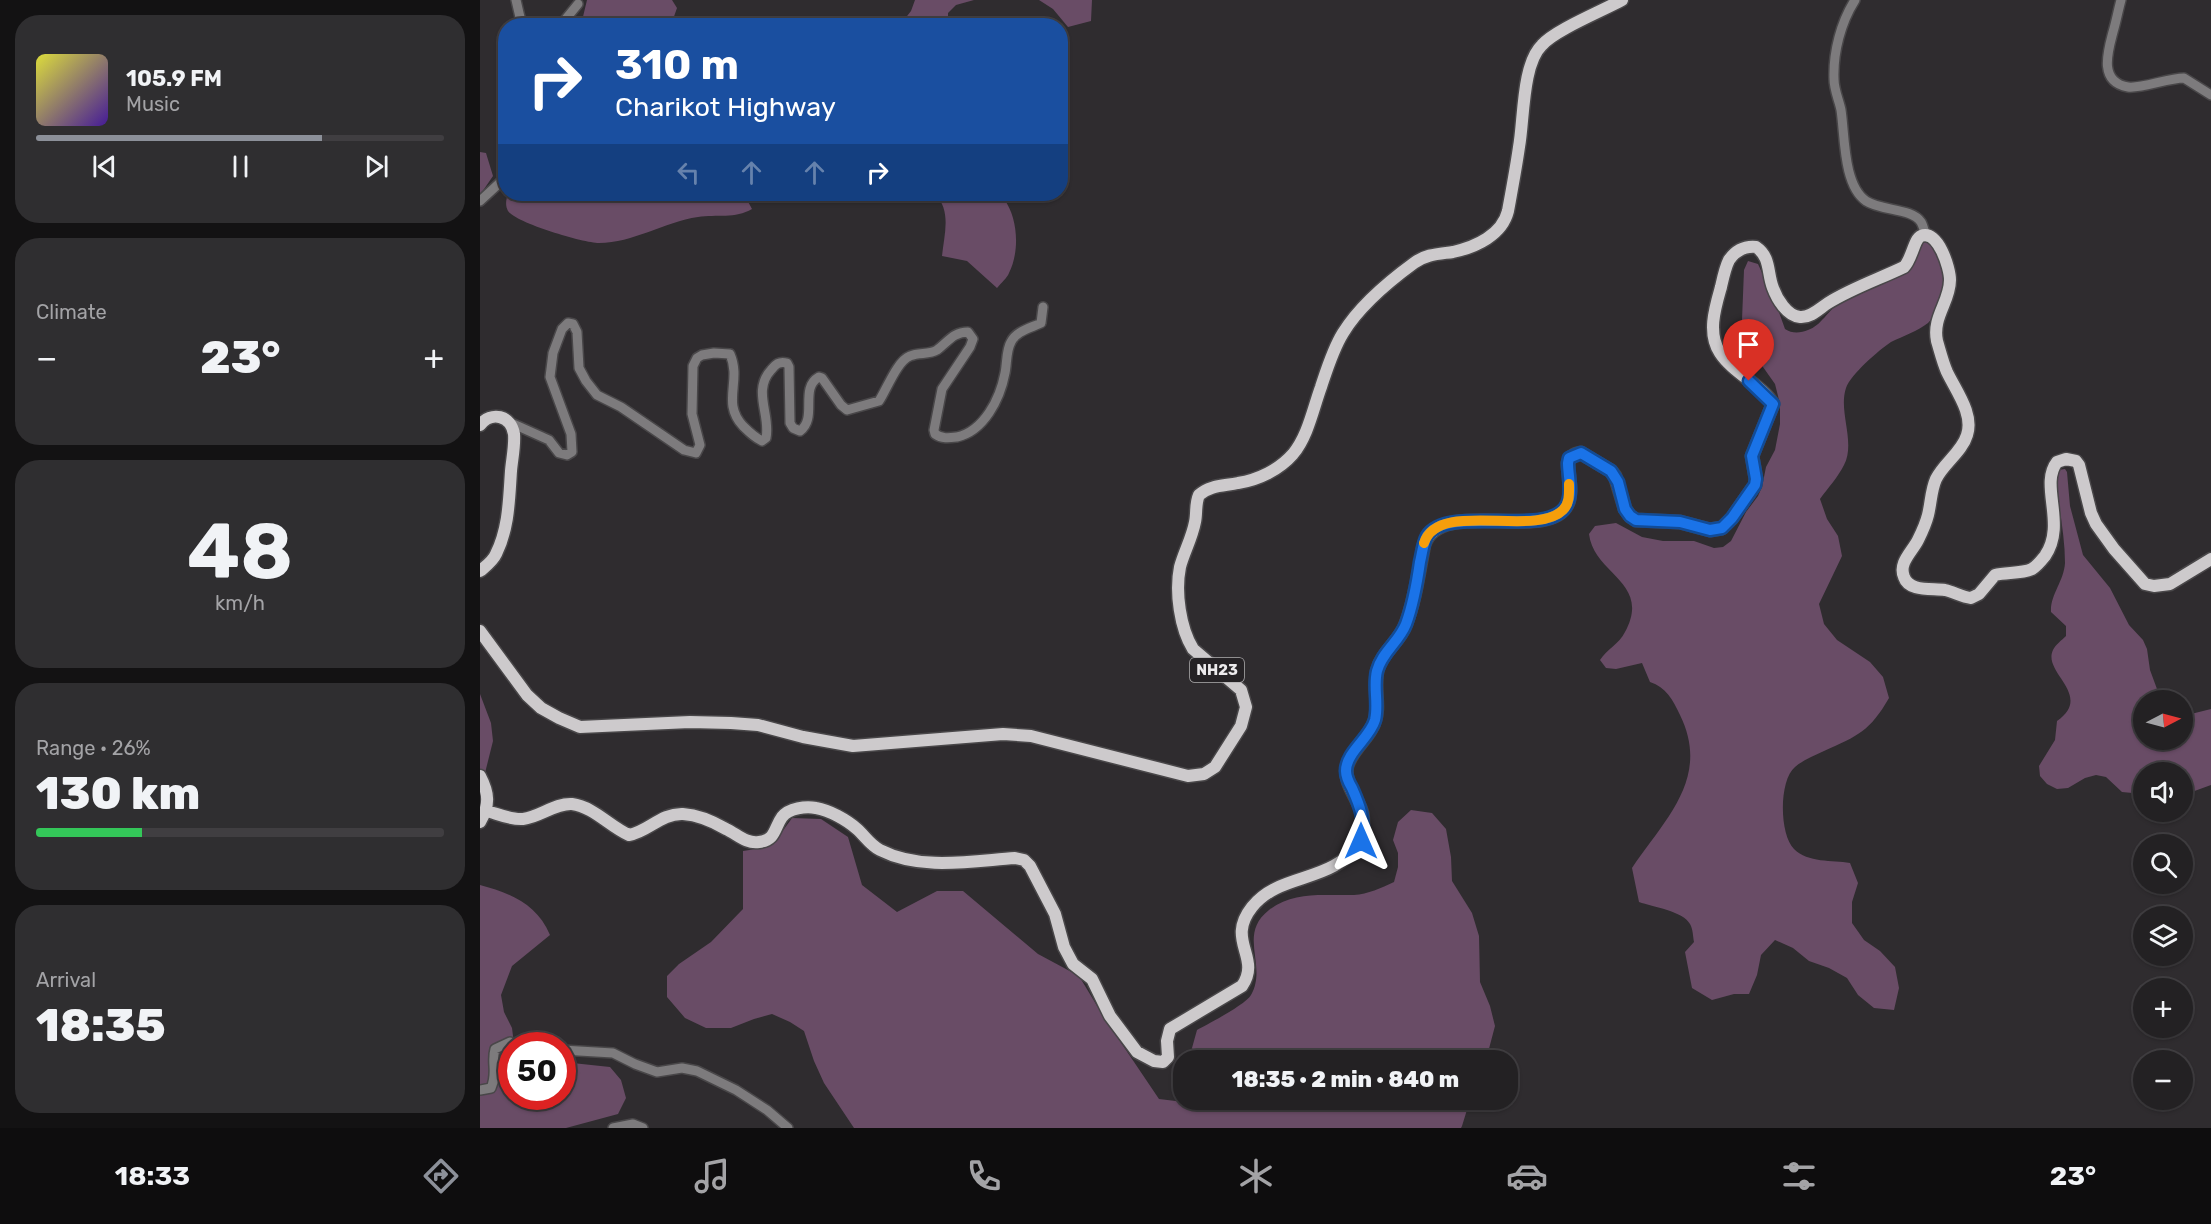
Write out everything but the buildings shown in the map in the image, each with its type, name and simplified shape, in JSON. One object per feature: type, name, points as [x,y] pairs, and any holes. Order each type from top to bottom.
[{"type":"main road","name":"NH23","points":[[480,631],[527,696],[541,708],[580,727],[700,722],[731,723],[758,725],[803,737],[853,746],[1003,734],[1031,736],[1144,764],[1177,775],[1200,775],[1209,772],[1219,761],[1241,726],[1246,707],[1241,690],[1193,649],[1183,621],[1179,598],[1180,569],[1196,520],[1198,498],[1201,493],[1211,487],[1241,483],[1266,474],[1282,464],[1294,452],[1307,428],[1341,335],[1379,291],[1421,259],[1468,247],[1485,239],[1501,227],[1508,211],[1520,145],[1526,89],[1532,62],[1539,47],[1550,38],[1622,0]]},
{"type":"main road","points":[[480,776],[488,794],[483,816],[524,819],[570,804],[580,806],[602,817],[629,835],[659,820],[681,814],[709,821],[728,829],[740,838],[753,842],[770,839],[776,832],[782,817],[788,812],[810,807],[825,810],[851,824],[874,846],[895,856],[939,863],[1016,858],[1024,860],[1030,866],[1055,914],[1064,947],[1073,963],[1092,979],[1110,1016],[1137,1052],[1154,1062],[1162,1062],[1168,1057],[1167,1041],[1170,1029],[1242,986],[1246,980],[1248,961],[1241,938],[1247,915],[1253,906],[1270,891],[1280,886],[1332,868],[1361,841],[1363,820],[1346,771],[1348,763],[1374,723],[1378,668],[1386,651],[1405,627],[1424,544],[1432,530],[1453,523],[1529,521],[1546,519],[1558,514],[1567,505],[1569,498],[1569,458],[1581,453],[1611,471],[1618,482],[1625,509],[1636,520],[1680,522],[1710,530],[1727,525],[1755,485],[1752,456],[1773,404],[1737,372],[1721,354],[1713,337],[1715,310],[1730,260],[1745,247],[1756,247],[1767,257],[1771,283],[1777,296],[1791,315],[1801,318],[1814,313],[1844,293],[1904,267],[1912,256],[1917,239],[1926,235],[1937,242],[1948,266],[1950,279],[1949,289],[1938,315],[1936,339],[1946,369],[1970,420],[1967,438],[1936,478],[1924,526],[1914,548],[1903,564],[1905,580],[1912,586],[1944,590],[1971,598],[1979,594],[1995,575],[2028,570],[2038,564],[2050,547],[2055,532],[2051,472],[2057,462],[2066,459],[2076,461],[2079,465],[2096,524],[2114,549],[2145,584],[2154,586],[2170,584],[2211,558]]},
{"type":"main road","points":[[480,571],[496,556],[507,521],[514,443],[514,433],[508,422],[500,416],[482,419]]},
{"type":"street","points":[[516,0],[520,18]]},
{"type":"street","points":[[1855,0],[1841,28],[1833,78],[1842,120],[1849,172],[1858,192],[1866,201],[1888,210],[1913,215],[1921,221],[1926,235]]},
{"type":"street","points":[[2121,0],[2106,64],[2110,75],[2118,84],[2129,88],[2184,78],[2211,95]]},
{"type":"street","points":[[567,18],[578,4]]},
{"type":"street","points":[[480,201],[498,184]]},
{"type":"street","points":[[508,422],[549,440],[559,453],[567,455],[572,452],[570,434],[550,377],[553,353],[562,329],[568,323],[573,324],[577,332],[579,368],[597,395],[621,407],[684,450],[696,453],[700,445],[692,414],[693,366],[697,358],[702,355],[730,354],[733,368],[733,414],[753,436],[762,441],[766,438],[767,433],[762,387],[775,364],[787,363],[789,367],[790,423],[793,428],[800,430],[805,427],[808,420],[810,386],[819,377],[847,410],[870,404],[879,401],[900,363],[908,356],[935,351],[951,336],[968,332],[973,339],[942,390],[934,430],[935,434],[945,439],[966,435],[986,417],[995,402],[1005,376],[1009,343],[1017,333],[1041,322],[1043,307]]},
{"type":"street","points":[[480,1090],[491,1088],[494,1082],[496,1075],[494,1053],[498,1048]]},
{"type":"street","points":[[576,1051],[612,1053],[635,1065],[657,1072],[682,1068],[697,1071],[736,1090],[767,1110],[788,1128]]},
{"type":"street","points":[[613,1128],[633,1124],[643,1128]]},
{"type":"shaded area","points":[[587,0],[672,0],[677,8],[673,18],[583,18]]},
{"type":"shaded area","points":[[915,0],[974,0],[956,5],[948,13],[948,18],[906,18]]},
{"type":"shaded area","points":[[1039,0],[1092,0],[1091,21],[1068,27],[1068,18],[1060,18],[1053,9]]},
{"type":"shaded area","points":[[480,152],[486,153],[493,176],[480,195]]},
{"type":"shaded area","points":[[506,201],[748,201],[752,209],[732,215],[705,216],[685,220],[624,240],[599,243],[551,232],[514,216],[506,207]]},
{"type":"shaded area","points":[[940,201],[1005,201],[1015,225],[1016,245],[1013,264],[997,288],[967,261],[942,256],[945,232],[944,208]]},
{"type":"shaded area","points":[[1925,242],[1935,250],[1943,272],[1941,295],[1934,313],[1924,326],[1891,342],[1859,369],[1849,382],[1844,397],[1848,437],[1847,456],[1839,474],[1820,499],[1827,519],[1838,536],[1842,556],[1819,604],[1824,624],[1837,640],[1870,662],[1883,677],[1889,698],[1876,718],[1862,731],[1795,767],[1786,783],[1783,807],[1786,832],[1794,849],[1813,859],[1850,863],[1858,883],[1852,902],[1852,923],[1864,940],[1880,951],[1895,967],[1899,988],[1894,1010],[1874,1008],[1858,995],[1847,978],[1809,961],[1793,948],[1775,940],[1761,955],[1757,975],[1749,994],[1734,994],[1712,1000],[1692,988],[1685,952],[1694,942],[1690,924],[1681,916],[1639,902],[1632,868],[1680,797],[1687,778],[1690,759],[1688,738],[1672,699],[1660,687],[1650,682],[1642,663],[1616,669],[1606,668],[1600,660],[1625,632],[1631,615],[1631,601],[1627,590],[1593,548],[1589,534],[1595,526],[1616,523],[1642,537],[1663,541],[1694,541],[1714,548],[1723,547],[1731,541],[1746,512],[1758,496],[1766,467],[1775,450],[1780,424],[1780,404],[1775,384],[1763,367],[1742,320],[1744,270],[1748,261],[1758,264],[1785,329],[1799,332],[1813,328],[1840,303],[1903,272],[1918,248]]},
{"type":"shaded area","points":[[2065,469],[2067,472],[2070,506],[2083,555],[2110,588],[2129,625],[2143,640],[2147,649],[2150,670],[2157,690],[2133,690],[2133,750],[2193,750],[2193,714],[2211,709],[2211,785],[2193,792],[2193,762],[2133,762],[2133,793],[2122,792],[2106,777],[2096,775],[2085,778],[2068,788],[2057,789],[2047,784],[2040,776],[2039,766],[2055,740],[2057,721],[2067,711],[2070,702],[2069,693],[2052,659],[2054,648],[2066,636],[2066,626],[2051,612],[2065,563],[2056,477],[2058,470]]},
{"type":"shaded area","points":[[480,694],[491,723],[493,741],[480,793]]},
{"type":"shaded area","points":[[1411,810],[1432,813],[1446,829],[1452,881],[1472,913],[1479,936],[1480,982],[1495,1026],[1489,1050],[1193,1050],[1197,1030],[1234,1009],[1251,995],[1256,973],[1255,930],[1269,910],[1289,899],[1310,895],[1354,895],[1394,882],[1398,867],[1398,853],[1393,840],[1398,822]]},
{"type":"shaded area","points":[[792,818],[821,819],[848,837],[862,885],[897,912],[937,891],[963,891],[1038,954],[1079,976],[1159,1099],[1173,1101],[1173,1110],[1467,1110],[1462,1126],[1461,1128],[854,1128],[824,1083],[804,1031],[772,1014],[731,1028],[706,1028],[685,1018],[667,997],[667,976],[679,964],[711,942],[743,909],[743,851],[767,845],[781,833]]},
{"type":"shaded area","points":[[480,885],[521,901],[538,915],[550,935],[512,966],[501,995],[504,1012],[512,1032],[498,1032],[498,1110],[576,1110],[576,1063],[610,1067],[621,1080],[626,1098],[618,1114],[566,1128],[480,1128]]},
{"type":"slow traffic","points":[[1424,543],[1426,537],[1438,526],[1503,520],[1529,521],[1552,517],[1567,505],[1569,484]]},
{"type":"route","points":[[1361,841],[1364,831],[1363,820],[1346,771],[1353,753],[1368,735],[1374,723],[1378,668],[1386,651],[1405,627],[1426,537],[1438,526],[1453,523],[1529,521],[1546,519],[1558,514],[1567,505],[1569,498],[1569,458],[1581,453],[1585,453],[1611,471],[1618,482],[1625,509],[1636,520],[1680,522],[1710,530],[1722,528],[1727,525],[1755,485],[1752,456],[1773,404],[1749,381]]}]
